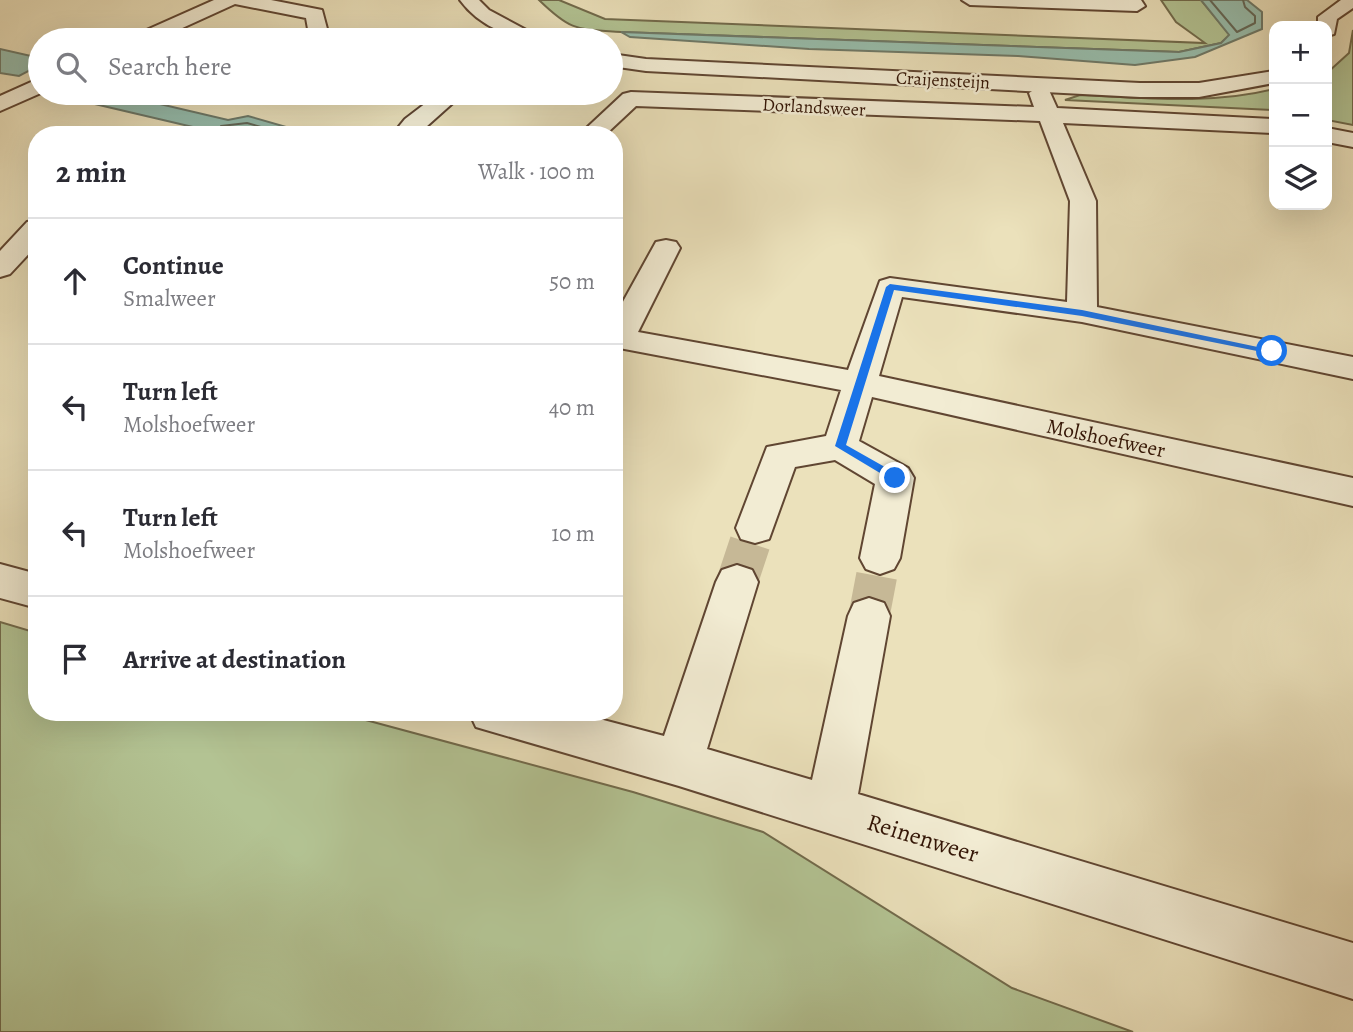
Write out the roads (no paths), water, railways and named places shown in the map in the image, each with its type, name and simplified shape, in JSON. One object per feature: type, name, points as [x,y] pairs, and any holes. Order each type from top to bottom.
[{"type":"street","points":[[167,28],[229,0]]},
{"type":"street","points":[[241,0],[315,14],[318,28]]},
{"type":"street","points":[[469,0],[482,14],[511,28]]},
{"type":"street","points":[[1328,21],[1328,17],[1353,0]]},
{"type":"street","name":"Craijensteijn","points":[[623,62],[1037,85],[1199,90],[1269,78]]},
{"type":"street","points":[[1037,85],[1083,201],[1082,313]]},
{"type":"street","points":[[0,104],[28,91]]},
{"type":"street","name":"Dorlandsweer","points":[[601,126],[631,99],[1269,127]]},
{"type":"street","points":[[414,126],[439,105]]},
{"type":"street","points":[[1332,136],[1353,140]]},
{"type":"street","points":[[0,268],[26,228]]},
{"type":"street","name":"Molshoefweer","points":[[623,330],[666,248]]},
{"type":"street","points":[[840,446],[890,287],[1082,313],[1353,368]]},
{"type":"street","name":"Molshoefweer","points":[[623,339],[860,383],[1353,492]]},
{"type":"street","points":[[755,528],[780,456],[840,446],[895,478],[880,558]]},
{"type":"street","points":[[0,581],[28,589]]},
{"type":"street","points":[[680,763],[737,582]]},
{"type":"street","points":[[830,809],[869,616]]},
{"type":"street","name":"Reinenweer","points":[[525,721],[680,763],[1353,971]]},
{"type":"lane","points":[[969,0],[1137,6],[1133,0]]},
{"type":"water","points":[[1201,0],[1247,0],[1262,12],[1262,29],[1195,57],[1135,65],[1018,56],[809,49],[630,37],[623,32],[1179,52],[1221,43],[1229,35]]},
{"type":"water","points":[[0,49],[28,55],[28,71],[19,76],[0,73]]},
{"type":"water","points":[[99,105],[164,105],[228,120],[248,116],[283,126],[189,126]]},
{"type":"tunnel","points":[[737,582],[755,528]]},
{"type":"tunnel","points":[[869,616],[880,558]]}]
